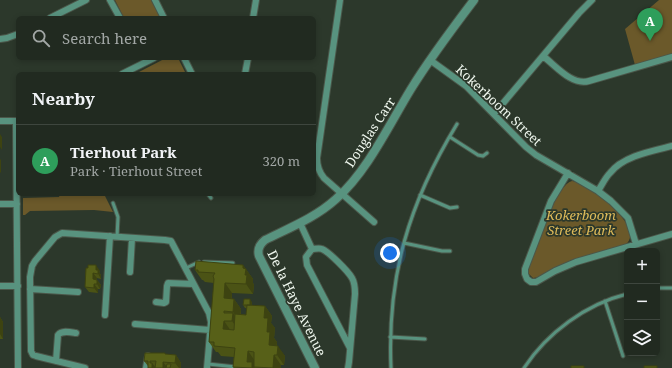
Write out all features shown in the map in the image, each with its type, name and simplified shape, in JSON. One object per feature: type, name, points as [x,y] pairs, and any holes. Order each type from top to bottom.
[{"type":"street","points":[[54,16],[86,0]]},
{"type":"street","points":[[110,0],[119,16]]},
{"type":"street","points":[[155,0],[163,16]]},
{"type":"street","points":[[253,16],[256,0]]},
{"type":"street","points":[[340,0],[317,161],[320,172],[324,178],[374,222]]},
{"type":"street","name":"Douglas Carr","points":[[259,248],[265,240],[300,223],[322,210],[342,194],[377,146],[411,88],[430,60],[474,0]]},
{"type":"street","points":[[494,114],[579,12],[592,0]]},
{"type":"street","points":[[0,39],[16,35]]},
{"type":"street","points":[[543,56],[573,80],[582,82],[672,57]]},
{"type":"street","points":[[185,60],[191,72]]},
{"type":"street","points":[[245,72],[248,60]]},
{"type":"street","name":"Kokerboom Street","points":[[430,60],[466,86],[526,147],[536,155],[598,191],[611,201],[628,218],[636,244]]},
{"type":"street","points":[[125,72],[141,61]]},
{"type":"street","points":[[0,121],[16,121]]},
{"type":"street","points":[[598,191],[608,175],[618,166],[634,157],[672,146]]},
{"type":"street","points":[[568,173],[551,201],[525,269],[527,279],[531,282],[539,282],[555,271],[576,262],[672,234]]},
{"type":"street","points":[[17,196],[18,368]]},
{"type":"street","points":[[0,204],[17,204]]},
{"type":"street","points":[[300,223],[312,249]]},
{"type":"street","points":[[84,368],[36,356],[33,355],[31,351],[30,289],[32,266],[57,235],[65,233],[171,241],[209,313],[211,322],[207,366]]},
{"type":"street","points":[[105,315],[114,236]]},
{"type":"street","points":[[130,272],[132,238]]},
{"type":"street","name":"De la Haye Avenue","points":[[259,248],[259,256],[315,368]]},
{"type":"street","points":[[312,249],[323,250],[328,253],[353,279],[355,285],[348,368]]},
{"type":"street","points":[[312,249],[306,257],[307,264],[350,348]]},
{"type":"street","points":[[156,302],[165,302],[168,283],[193,284]]},
{"type":"street","points":[[0,286],[18,286]]},
{"type":"street","points":[[30,289],[78,292]]},
{"type":"street","points":[[136,324],[210,330]]},
{"type":"street","points":[[56,361],[58,335],[64,332],[76,333]]},
{"type":"street","points":[[146,368],[147,356],[152,354]]},
{"type":"lane","points":[[391,368],[390,336],[394,290],[404,243],[414,210],[427,178],[457,124]]},
{"type":"lane","points":[[450,137],[478,155],[483,156],[487,153]]},
{"type":"lane","points":[[420,195],[450,208],[457,207]]},
{"type":"lane","points":[[114,203],[118,217],[114,236]]},
{"type":"lane","points":[[404,243],[442,251],[450,251]]},
{"type":"lane","points":[[186,268],[203,262],[232,263]]},
{"type":"lane","points":[[660,288],[672,288]]},
{"type":"lane","points":[[524,368],[530,359],[555,333],[586,311],[624,295]]},
{"type":"lane","points":[[605,302],[623,356]]},
{"type":"lane","points":[[390,336],[424,339]]},
{"type":"lane","points":[[207,366],[239,367]]},
{"type":"green space","points":[[115,0],[151,0],[159,16],[123,16]]},
{"type":"green space","points":[[659,0],[672,0],[672,54],[635,65],[625,29]]},
{"type":"green space","points":[[162,60],[179,60],[185,72],[139,72]]},
{"type":"green space","name":"Kokerboom Street Park","points":[[572,181],[590,189],[613,207],[623,218],[629,228],[630,237],[625,245],[567,262],[540,277],[533,278],[529,274],[528,270],[540,235],[552,206],[559,194],[565,185]]},
{"type":"green space","points":[[105,196],[113,212],[94,210],[30,211],[23,215],[23,198]]},
{"type":"building","points":[[196,261],[243,265],[243,268],[246,269],[246,284],[225,283],[224,298],[234,299],[233,312],[224,311],[224,313],[233,313],[232,321],[224,321],[223,329],[234,330],[235,314],[246,315],[247,305],[265,306],[264,318],[268,318],[267,332],[270,332],[269,345],[278,346],[277,355],[274,355],[273,368],[254,367],[254,352],[248,351],[247,362],[252,362],[252,368],[233,367],[235,348],[214,346],[214,342],[209,342],[213,276],[215,273],[198,272],[198,270],[195,270]]},
{"type":"building","points":[[88,265],[96,265],[96,270],[98,270],[98,274],[93,273],[93,279],[97,280],[97,284],[94,284],[94,288],[85,287],[86,268],[88,268]]},
{"type":"building","points":[[244,299],[250,299],[250,305],[243,305]]},
{"type":"building","points":[[145,353],[165,353],[176,355],[175,363],[163,362],[163,368],[155,368],[156,361],[150,361],[150,363],[152,363],[152,368],[148,368],[148,361],[144,361]]},
{"type":"building","points":[[167,364],[171,364],[170,368],[166,368]]},
{"type":"building","points":[[571,366],[584,366],[584,368],[571,368]]},
{"type":"building","points":[[644,366],[657,366],[657,368],[644,368]]},
{"type":"place","name":"Tierhout Park","points":[[650,41]]}]
